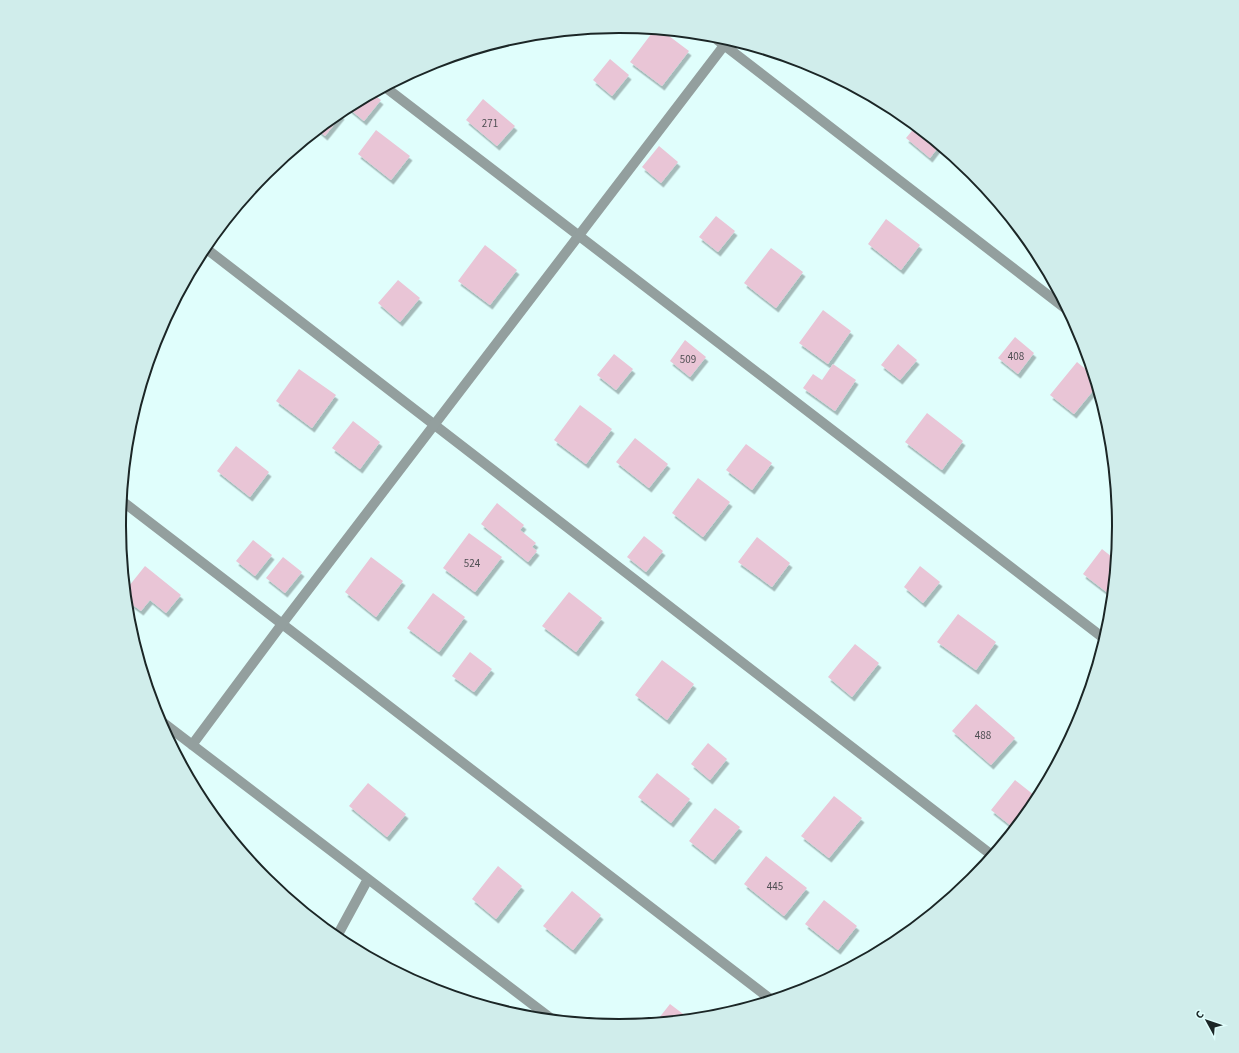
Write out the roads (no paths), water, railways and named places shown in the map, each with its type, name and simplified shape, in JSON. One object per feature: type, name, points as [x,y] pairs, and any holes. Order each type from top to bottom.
[{"type":"street","points":[[192,745],[282,624],[724,44]]},
{"type":"street","points":[[731,46],[1060,304]]},
{"type":"street","points":[[389,90],[1101,636]]},
{"type":"street","points":[[210,251],[990,853]]},
{"type":"street","points":[[127,505],[769,997]]},
{"type":"street","points":[[169,728],[546,1015]]},
{"type":"street","points":[[339,933],[368,879]]}]
